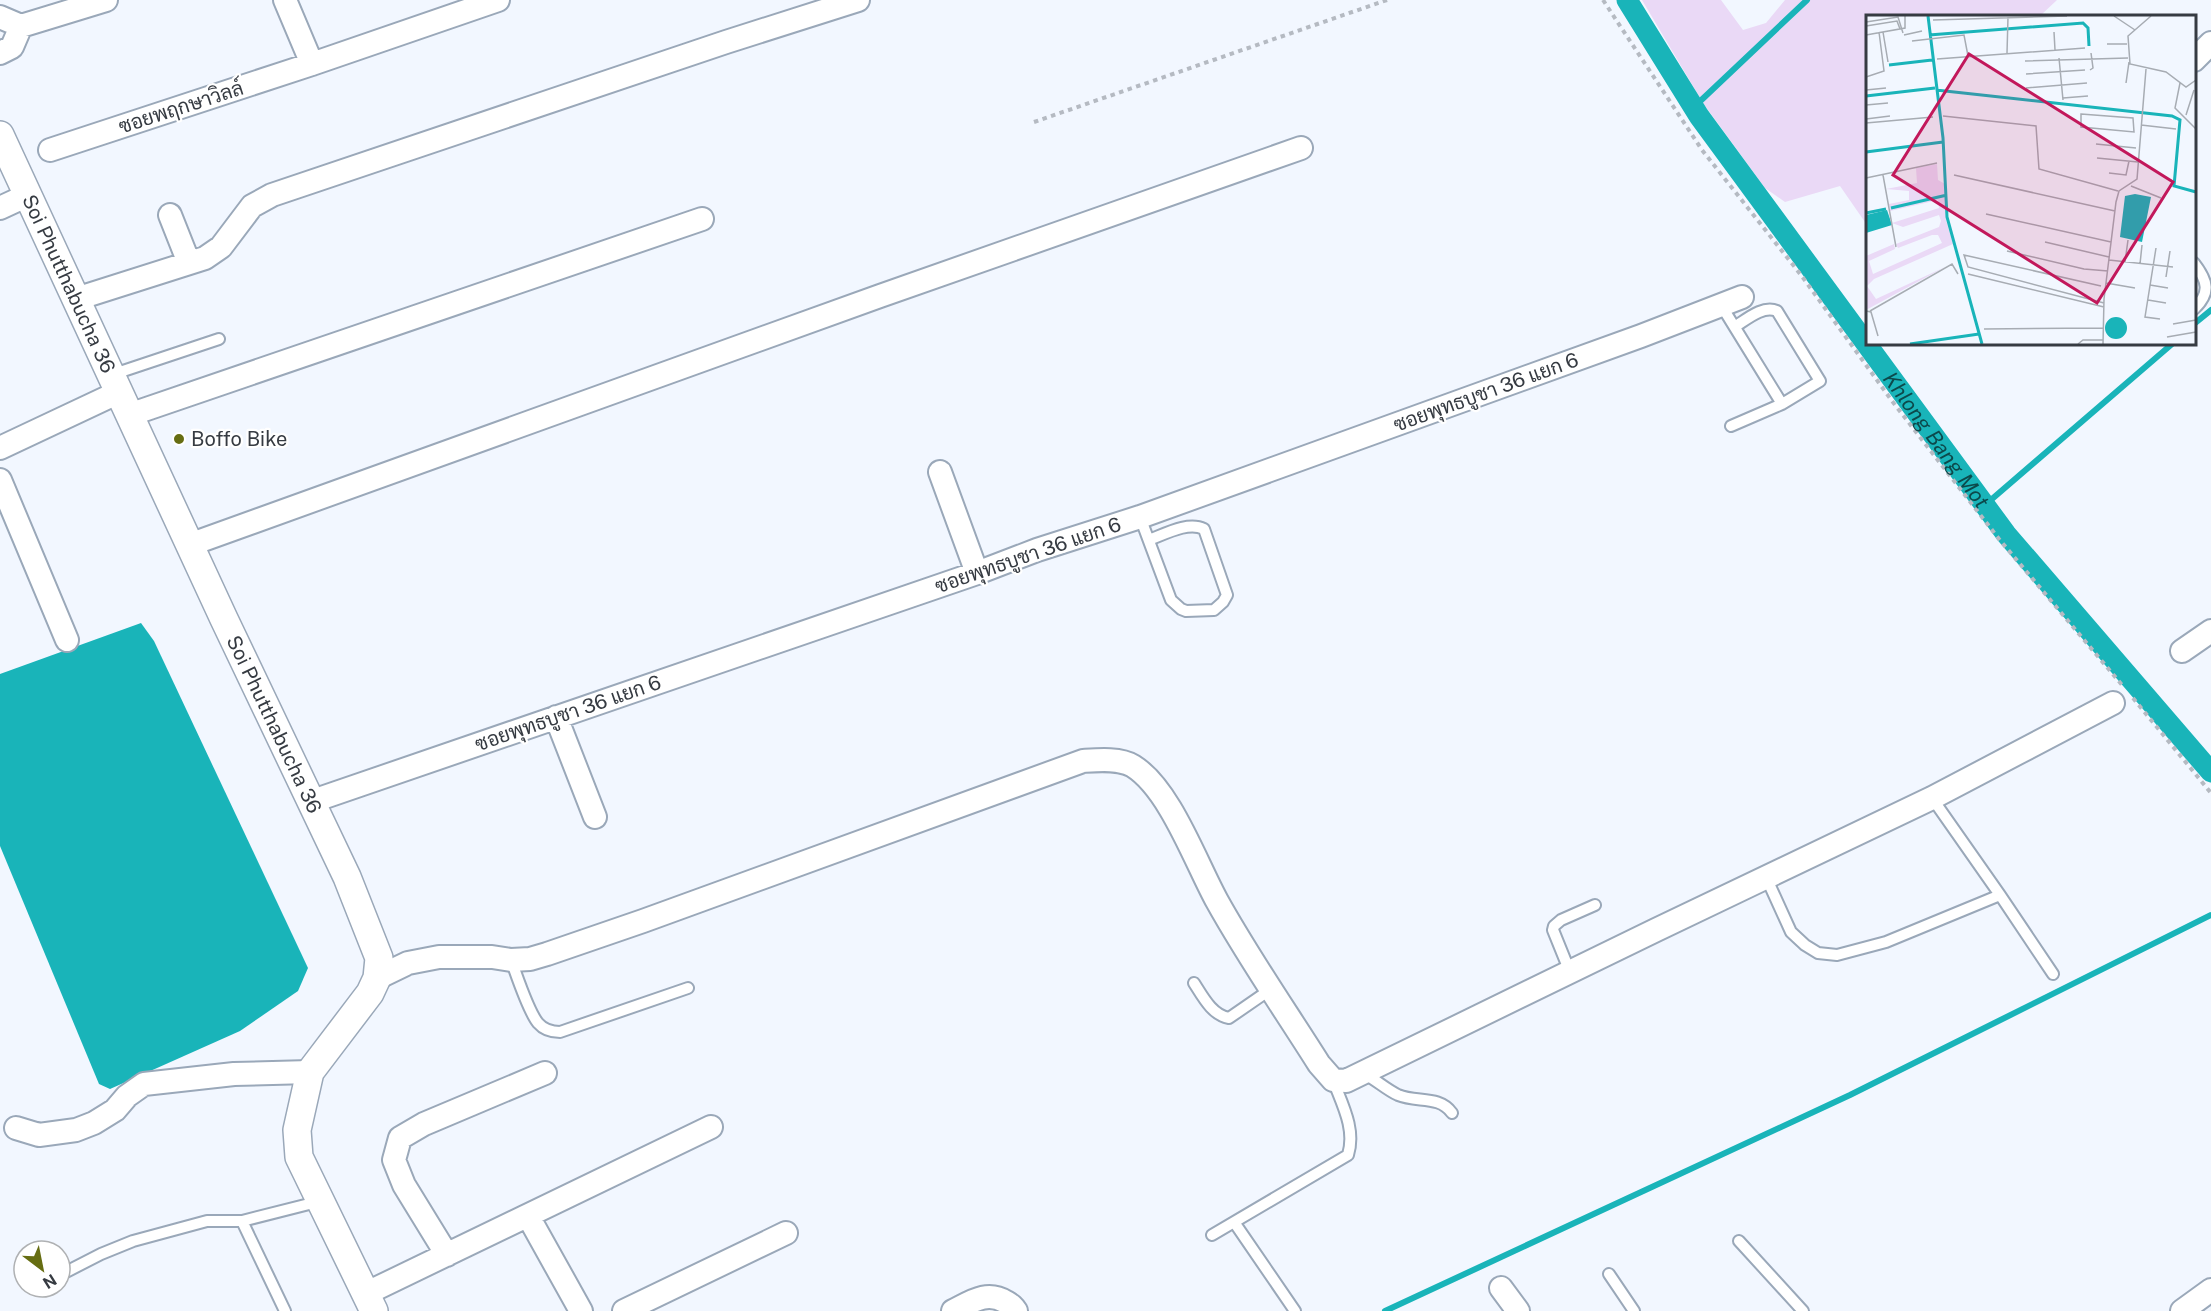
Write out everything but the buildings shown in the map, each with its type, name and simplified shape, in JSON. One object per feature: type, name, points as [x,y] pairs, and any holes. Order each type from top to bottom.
[{"type":"street","points":[[0,17],[21,26],[106,0]]},
{"type":"street","points":[[285,0],[312,64]]},
{"type":"street","name":"ซอยพฤกษาวิลล์","points":[[50,150],[498,0]]},
{"type":"street","points":[[76,299],[205,258],[221,247],[252,206],[272,195],[858,0]]},
{"type":"street","points":[[0,53],[12,46],[21,26]]},
{"type":"street","points":[[2196,58],[2211,43]]},
{"type":"street","name":"Soi Phutthabucha 36","points":[[0,135],[189,545],[347,878],[374,941],[379,958],[377,978],[362,1007],[310,1072],[297,1130],[300,1157],[370,1303]]},
{"type":"street","points":[[189,545],[880,296],[1301,148]]},
{"type":"street","points":[[0,208],[28,195]]},
{"type":"street","points":[[170,215],[189,263]]},
{"type":"street","points":[[0,448],[120,394],[702,219]]},
{"type":"street","name":"ซอยพุทธบูชา 36 แยก 6","points":[[310,802],[977,573],[1037,550],[1140,517],[1641,336],[1742,297]]},
{"type":"street","points":[[940,472],[977,573]]},
{"type":"street","points":[[0,480],[68,640]]},
{"type":"street","points":[[2182,651],[2211,631]]},
{"type":"street","points":[[377,978],[408,963],[439,957],[492,957],[510,960],[530,959],[547,954],[1083,760],[1107,760],[1131,765],[1147,778],[1167,803],[1217,902],[1319,1064],[1333,1080],[1346,1081],[1365,1074],[1570,972],[1932,798],[2113,703]]},
{"type":"street","points":[[556,717],[595,817]]},
{"type":"street","points":[[16,1128],[39,1135],[76,1130],[94,1124],[115,1110],[127,1096],[144,1084],[234,1074],[310,1072]]},
{"type":"street","points":[[447,1255],[404,1185],[394,1160],[400,1138],[424,1124],[545,1072]]},
{"type":"street","points":[[370,1303],[447,1255],[711,1127]]},
{"type":"street","points":[[528,1216],[580,1311]]},
{"type":"street","points":[[624,1311],[786,1233]]},
{"type":"street","points":[[1501,1288],[1518,1311]]},
{"type":"street","points":[[2182,1311],[2209,1295]]},
{"type":"street","points":[[953,1311],[983,1296],[997,1297],[1014,1307],[1016,1311]]},
{"type":"lane","points":[[2196,267],[2207,289],[2206,297],[2196,307]]},
{"type":"lane","points":[[1721,305],[1782,404]]},
{"type":"lane","points":[[1731,426],[1782,404],[1820,381],[1776,311],[1762,310],[1736,326]]},
{"type":"lane","points":[[120,394],[219,339]]},
{"type":"lane","points":[[1140,517],[1171,600],[1186,611],[1214,610],[1223,602],[1227,595],[1204,529],[1190,526],[1149,540]]},
{"type":"lane","points":[[1932,798],[2001,895],[2053,974]]},
{"type":"lane","points":[[1766,877],[1791,932],[1818,953],[1837,955],[1886,942],[2001,895]]},
{"type":"lane","points":[[1570,972],[1553,930],[1554,926],[1561,920],[1595,905]]},
{"type":"lane","points":[[510,960],[534,1017],[541,1026],[552,1032],[560,1032],[688,988]]},
{"type":"lane","points":[[1194,983],[1209,1005],[1220,1016],[1229,1018],[1271,988]]},
{"type":"lane","points":[[1365,1074],[1397,1094],[1414,1100],[1434,1100],[1443,1103],[1452,1113]]},
{"type":"lane","points":[[1212,1234],[1348,1155],[1351,1145],[1350,1126],[1333,1080]]},
{"type":"lane","points":[[72,1269],[133,1241],[207,1221],[242,1221],[321,1201]]},
{"type":"lane","points":[[242,1221],[285,1311]]},
{"type":"lane","points":[[1234,1222],[1295,1311]]},
{"type":"lane","points":[[1739,1241],[1803,1311]]},
{"type":"lane","points":[[1609,1274],[1634,1311]]},
{"type":"path","points":[[1034,122],[1387,0]]},
{"type":"path","points":[[1603,0],[1702,150],[1801,275],[1948,475],[2211,793]]},
{"type":"shaded area","points":[[1642,0],[1721,0],[1743,30],[1766,23],[1785,0],[2057,0],[2041,15],[1866,15],[1866,224],[1840,186],[1785,202],[1765,188],[1703,103]]},
{"type":"water","points":[[141,623],[154,641],[308,968],[298,991],[240,1031],[110,1089],[99,1084],[0,846],[0,674]]},
{"type":"waterway","name":"Khlong Bang Mot","points":[[1627,0],[1699,116],[1866,343]]},
{"type":"waterway","points":[[1694,107],[1807,0]]},
{"type":"waterway","points":[[2196,322],[2211,310]]},
{"type":"waterway","name":"Khlong Bang Mot","points":[[1867,345],[2006,534],[2211,772]]},
{"type":"waterway","points":[[1985,505],[2171,345]]},
{"type":"waterway","points":[[1385,1311],[1850,1095],[2211,915]]},
{"type":"place","name":"Boffo Bike","points":[[179,439]]}]
